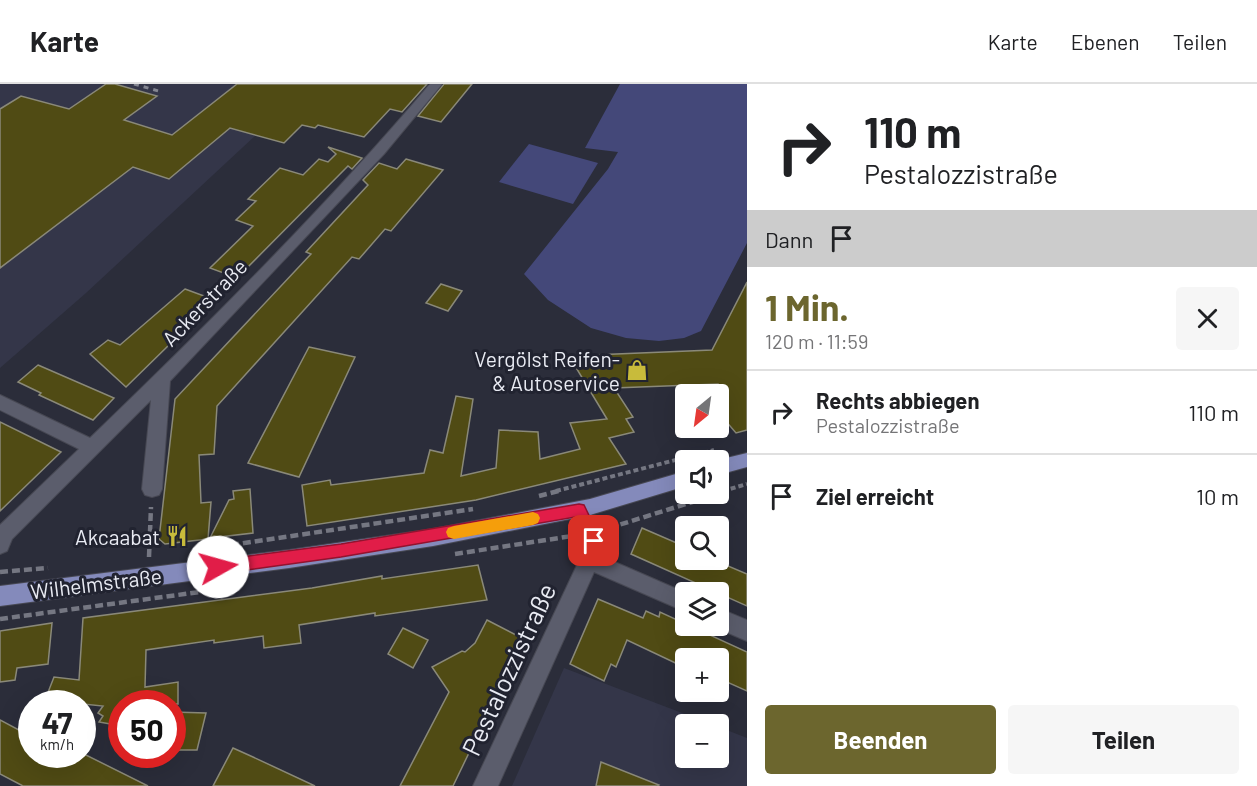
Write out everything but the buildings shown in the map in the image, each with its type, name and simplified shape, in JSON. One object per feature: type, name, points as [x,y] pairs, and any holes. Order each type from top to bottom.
[{"type":"main road","points":[[729,465],[747,460]]},
{"type":"main road","name":"Wilhelmstraße","points":[[0,596],[318,554],[579,510],[675,481]]},
{"type":"street","name":"Ackerstraße","points":[[0,544],[4,534],[162,379],[380,151],[436,84]]},
{"type":"street","points":[[152,489],[162,379]]},
{"type":"street","points":[[0,402],[92,447]]},
{"type":"street","name":"Pestalozzistraße","points":[[485,786],[595,548],[579,510]]},
{"type":"street","points":[[589,560],[675,598]]},
{"type":"street","points":[[729,623],[747,631]]},
{"type":"path","points":[[528,499],[724,447]]},
{"type":"path","points":[[729,490],[747,484]]},
{"type":"path","points":[[149,557],[152,489]]},
{"type":"path","points":[[220,546],[481,508]]},
{"type":"path","points":[[138,558],[161,555]]},
{"type":"path","points":[[0,572],[50,567]]},
{"type":"shaded area","points":[[0,84],[311,84],[86,293],[0,368]]},
{"type":"shaded area","points":[[620,84],[747,84],[747,243],[701,331],[684,338],[659,341],[626,338],[591,328],[548,300],[524,274],[608,169],[618,152],[585,148]]},
{"type":"shaded area","points":[[529,144],[598,163],[573,204],[499,182]]},
{"type":"shaded area","points":[[564,668],[685,714],[675,714],[675,768],[729,768],[729,731],[747,738],[747,786],[512,786]]},
{"type":"railway","points":[[134,84],[162,92]]},
{"type":"slow traffic","points":[[454,532],[533,518]]},
{"type":"place","name":"Vergölst Reifen- & Autoservice","points":[[637,370]]},
{"type":"place","name":"Akcaabat","points":[[177,536]]},
{"type":"route","points":[[218,567],[318,554],[579,510],[594,541]]}]
